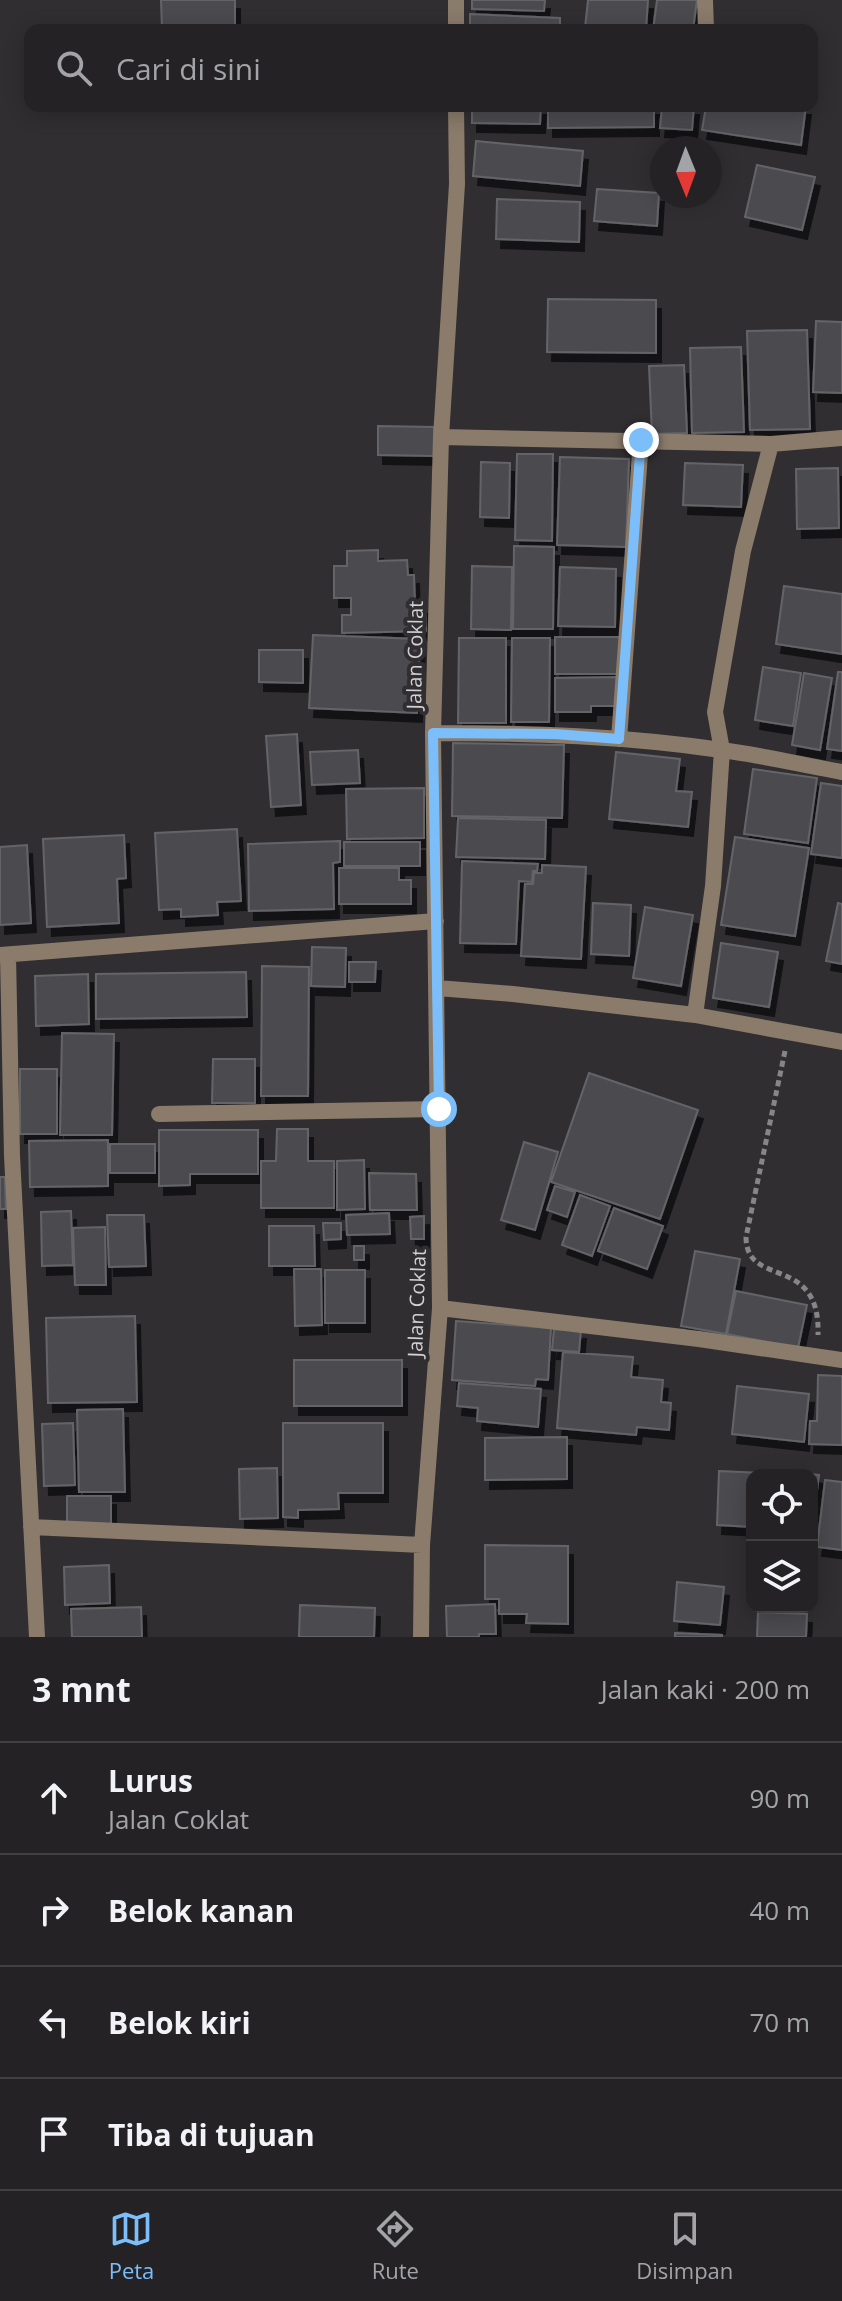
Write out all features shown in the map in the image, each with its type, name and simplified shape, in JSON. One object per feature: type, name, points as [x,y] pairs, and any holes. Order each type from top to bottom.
[{"type":"street","points":[[456,0],[456,24]]},
{"type":"street","points":[[705,0],[706,24]]},
{"type":"street","name":"Jalan Coklat","points":[[421,1637],[422,1545],[440,1308],[433,733],[441,437],[457,184],[456,112]]},
{"type":"street","points":[[441,437],[771,444],[842,438]]},
{"type":"street","points":[[619,739],[641,440]]},
{"type":"street","points":[[697,1003],[713,886],[722,750],[715,712],[743,551],[771,444]]},
{"type":"street","points":[[433,733],[555,734],[619,739],[722,750],[842,772]]},
{"type":"street","points":[[37,1637],[6,1156],[4,955],[436,921]]},
{"type":"street","points":[[437,988],[697,1003],[789,1032],[842,1042]]},
{"type":"street","points":[[159,1114],[439,1109]]},
{"type":"street","points":[[440,1308],[842,1360]]},
{"type":"street","points":[[31,1527],[422,1545]]},
{"type":"path","points":[[789,1032],[746,1237],[746,1251],[752,1259],[798,1282],[811,1294],[818,1320],[820,1356]]},
{"type":"building","points":[[161,0],[235,0],[235,24],[162,24]]},
{"type":"building","points":[[472,0],[545,0],[544,11],[472,9]]},
{"type":"building","points":[[588,0],[648,0],[646,24],[585,24]]},
{"type":"building","points":[[657,0],[697,0],[694,24],[654,24]]},
{"type":"building","points":[[470,14],[560,18],[560,24],[470,24]]},
{"type":"building","points":[[472,112],[541,112],[540,124],[472,123]]},
{"type":"building","points":[[548,112],[654,112],[654,127],[548,128]]},
{"type":"building","points":[[661,112],[694,112],[692,130],[660,128]]},
{"type":"building","points":[[705,112],[805,112],[801,145],[702,130]]},
{"type":"building","points":[[476,141],[583,151],[580,186],[473,176]]},
{"type":"building","points":[[757,165],[815,177],[802,230],[745,217]]},
{"type":"building","points":[[597,189],[650,192],[650,208],[658,208],[657,226],[594,221]]},
{"type":"building","points":[[497,199],[580,202],[579,242],[496,239]]},
{"type":"building","points":[[548,299],[656,300],[656,353],[547,352]]},
{"type":"building","points":[[816,321],[842,322],[842,393],[813,392]]},
{"type":"building","points":[[807,330],[810,429],[750,430],[747,331]]},
{"type":"building","points":[[741,347],[744,432],[692,433],[690,348]]},
{"type":"building","points":[[684,365],[687,433],[652,434],[649,366]]},
{"type":"building","points":[[378,426],[434,427],[434,456],[378,455]]},
{"type":"building","points":[[517,454],[553,454],[552,541],[515,540]]},
{"type":"building","points":[[560,457],[629,459],[626,547],[557,545]]},
{"type":"building","points":[[481,462],[510,463],[509,518],[480,517]]},
{"type":"building","points":[[685,463],[743,465],[741,507],[683,505]]},
{"type":"building","points":[[838,468],[839,528],[797,529],[796,469]]},
{"type":"building","points":[[514,546],[554,547],[553,629],[513,629]]},
{"type":"building","points":[[378,550],[378,561],[407,560],[408,575],[414,575],[415,605],[425,605],[426,631],[342,633],[342,615],[351,615],[351,598],[334,598],[334,566],[347,566],[347,551]]},
{"type":"building","points":[[472,566],[512,567],[511,630],[471,629]]},
{"type":"building","points":[[560,567],[616,569],[615,627],[558,626]]},
{"type":"building","points":[[784,586],[842,594],[842,654],[776,644]]},
{"type":"building","points":[[313,635],[420,639],[417,713],[309,708]]},
{"type":"building","points":[[555,637],[622,637],[622,674],[555,674]]},
{"type":"building","points":[[459,638],[506,638],[506,723],[458,723]]},
{"type":"building","points":[[512,638],[550,638],[549,722],[511,722]]},
{"type":"building","points":[[259,650],[303,650],[303,683],[259,682]]},
{"type":"building","points":[[763,667],[801,673],[793,726],[755,720]]},
{"type":"building","points":[[838,672],[842,672],[842,751],[827,749]]},
{"type":"building","points":[[804,673],[832,678],[820,750],[792,745]]},
{"type":"building","points":[[619,677],[619,706],[591,706],[591,712],[555,712],[555,678]]},
{"type":"building","points":[[297,734],[301,805],[271,807],[266,736]]},
{"type":"building","points":[[453,743],[564,745],[562,818],[452,816]]},
{"type":"building","points":[[358,750],[360,783],[312,785],[310,752]]},
{"type":"building","points":[[616,752],[680,759],[676,791],[692,792],[688,827],[609,819]]},
{"type":"building","points":[[753,769],[817,778],[808,843],[744,834]]},
{"type":"building","points":[[821,783],[842,786],[842,858],[811,854]]},
{"type":"building","points":[[424,788],[424,838],[347,839],[346,789]]},
{"type":"building","points":[[458,818],[546,820],[545,859],[456,857]]},
{"type":"building","points":[[237,829],[241,901],[217,902],[218,915],[181,917],[181,909],[159,910],[155,833]]},
{"type":"building","points":[[124,835],[126,878],[117,879],[119,923],[47,927],[43,839]]},
{"type":"building","points":[[735,837],[809,848],[795,936],[721,925]]},
{"type":"building","points":[[340,841],[340,862],[333,863],[334,909],[249,911],[248,844]]},
{"type":"building","points":[[344,842],[420,842],[420,866],[344,866]]},
{"type":"building","points":[[27,845],[31,923],[0,925],[0,847]]},
{"type":"building","points":[[462,861],[538,864],[537,871],[533,871],[532,882],[519,881],[516,944],[460,943]]},
{"type":"building","points":[[542,865],[586,867],[581,959],[521,956],[525,884],[533,884],[534,873],[542,873]]},
{"type":"building","points":[[339,868],[399,868],[399,880],[411,880],[411,904],[339,904]]},
{"type":"building","points":[[593,903],[631,905],[629,956],[591,954]]},
{"type":"building","points":[[838,903],[842,904],[842,964],[826,961]]},
{"type":"building","points":[[645,907],[693,915],[681,986],[633,978]]},
{"type":"building","points":[[721,943],[778,952],[769,1007],[713,998]]},
{"type":"building","points":[[312,947],[346,948],[345,987],[311,986]]},
{"type":"building","points":[[349,962],[376,962],[375,982],[349,982]]},
{"type":"building","points":[[262,966],[309,967],[308,1096],[261,1096]]},
{"type":"building","points":[[246,972],[247,1017],[96,1019],[96,974]]},
{"type":"building","points":[[88,974],[89,1024],[36,1026],[35,976]]},
{"type":"building","points":[[62,1033],[114,1034],[112,1135],[60,1135]]},
{"type":"building","points":[[213,1059],[255,1059],[255,1103],[212,1103]]},
{"type":"building","points":[[20,1069],[57,1069],[57,1134],[20,1134]]},
{"type":"building","points":[[589,1073],[698,1110],[660,1219],[551,1182]]},
{"type":"building","points":[[277,1129],[308,1129],[308,1161],[334,1161],[334,1208],[261,1208],[261,1161],[276,1161]]},
{"type":"building","points":[[159,1130],[258,1130],[258,1174],[190,1174],[190,1185],[159,1186]]},
{"type":"building","points":[[108,1140],[108,1186],[30,1187],[29,1141]]},
{"type":"building","points":[[524,1142],[558,1152],[535,1230],[501,1220]]},
{"type":"building","points":[[110,1144],[155,1144],[155,1173],[110,1173]]},
{"type":"building","points":[[364,1160],[365,1209],[337,1210],[337,1161]]},
{"type":"building","points":[[369,1173],[416,1174],[417,1210],[370,1210]]},
{"type":"building","points":[[0,1177],[5,1177],[6,1209],[0,1209]]},
{"type":"building","points":[[555,1186],[575,1192],[567,1217],[547,1210]]},
{"type":"building","points":[[580,1195],[610,1206],[592,1256],[562,1245]]},
{"type":"building","points":[[614,1208],[663,1226],[647,1269],[598,1251]]},
{"type":"building","points":[[71,1211],[73,1265],[42,1266],[41,1212]]},
{"type":"building","points":[[389,1213],[390,1234],[347,1235],[346,1215]]},
{"type":"building","points":[[107,1215],[144,1215],[146,1266],[109,1267]]},
{"type":"building","points":[[424,1216],[424,1239],[411,1239],[410,1217]]},
{"type":"building","points":[[323,1223],[341,1223],[341,1239],[324,1240]]},
{"type":"building","points":[[269,1226],[314,1226],[315,1266],[269,1266]]},
{"type":"building","points":[[105,1227],[106,1285],[75,1285],[73,1228]]},
{"type":"building","points":[[354,1246],[364,1246],[364,1260],[354,1260]]},
{"type":"building","points":[[695,1251],[740,1259],[726,1334],[681,1326]]},
{"type":"building","points":[[294,1269],[321,1269],[322,1325],[295,1326]]},
{"type":"building","points":[[325,1270],[365,1270],[365,1323],[325,1323]]},
{"type":"building","points":[[736,1291],[807,1305],[798,1348],[727,1334]]},
{"type":"building","points":[[135,1316],[137,1402],[48,1403],[46,1318]]},
{"type":"building","points":[[456,1321],[551,1328],[548,1380],[536,1379],[535,1386],[452,1380]]},
{"type":"building","points":[[554,1329],[581,1330],[579,1352],[552,1350]]},
{"type":"building","points":[[563,1352],[633,1357],[631,1377],[663,1380],[661,1402],[671,1403],[669,1430],[637,1427],[636,1435],[557,1428]]},
{"type":"building","points":[[294,1360],[402,1360],[402,1406],[294,1406]]},
{"type":"building","points":[[818,1375],[842,1376],[842,1445],[809,1444],[810,1421],[817,1421]]},
{"type":"building","points":[[459,1383],[541,1389],[538,1427],[477,1421],[478,1408],[457,1406]]},
{"type":"building","points":[[737,1386],[809,1394],[804,1442],[732,1434]]},
{"type":"building","points":[[123,1409],[125,1492],[79,1492],[77,1410]]},
{"type":"building","points":[[73,1423],[75,1485],[44,1486],[42,1424]]},
{"type":"building","points":[[283,1423],[383,1423],[383,1493],[338,1493],[339,1509],[298,1510],[298,1518],[283,1517]]},
{"type":"building","points":[[567,1437],[567,1479],[485,1480],[485,1438]]},
{"type":"building","points":[[277,1468],[278,1518],[240,1519],[239,1469]]},
{"type":"building","points":[[719,1471],[746,1472],[746,1527],[717,1525]]},
{"type":"building","points":[[825,1480],[842,1482],[842,1550],[818,1547]]},
{"type":"building","points":[[67,1496],[111,1496],[111,1526],[67,1526]]},
{"type":"building","points":[[485,1545],[568,1546],[568,1624],[526,1623],[527,1614],[499,1614],[499,1599],[485,1599]]},
{"type":"building","points":[[109,1565],[110,1603],[65,1605],[64,1567]]},
{"type":"building","points":[[677,1582],[724,1587],[720,1625],[674,1621]]},
{"type":"building","points":[[495,1604],[496,1634],[447,1637],[446,1606]]},
{"type":"building","points":[[300,1605],[375,1608],[374,1637],[299,1637]]},
{"type":"building","points":[[141,1607],[142,1637],[72,1637],[71,1609]]},
{"type":"building","points":[[758,1613],[807,1614],[806,1637],[757,1637]]},
{"type":"building","points":[[675,1633],[722,1635],[722,1637],[675,1637]]},
{"type":"route","points":[[439,1109],[433,733],[555,734],[619,739],[641,440]]}]
